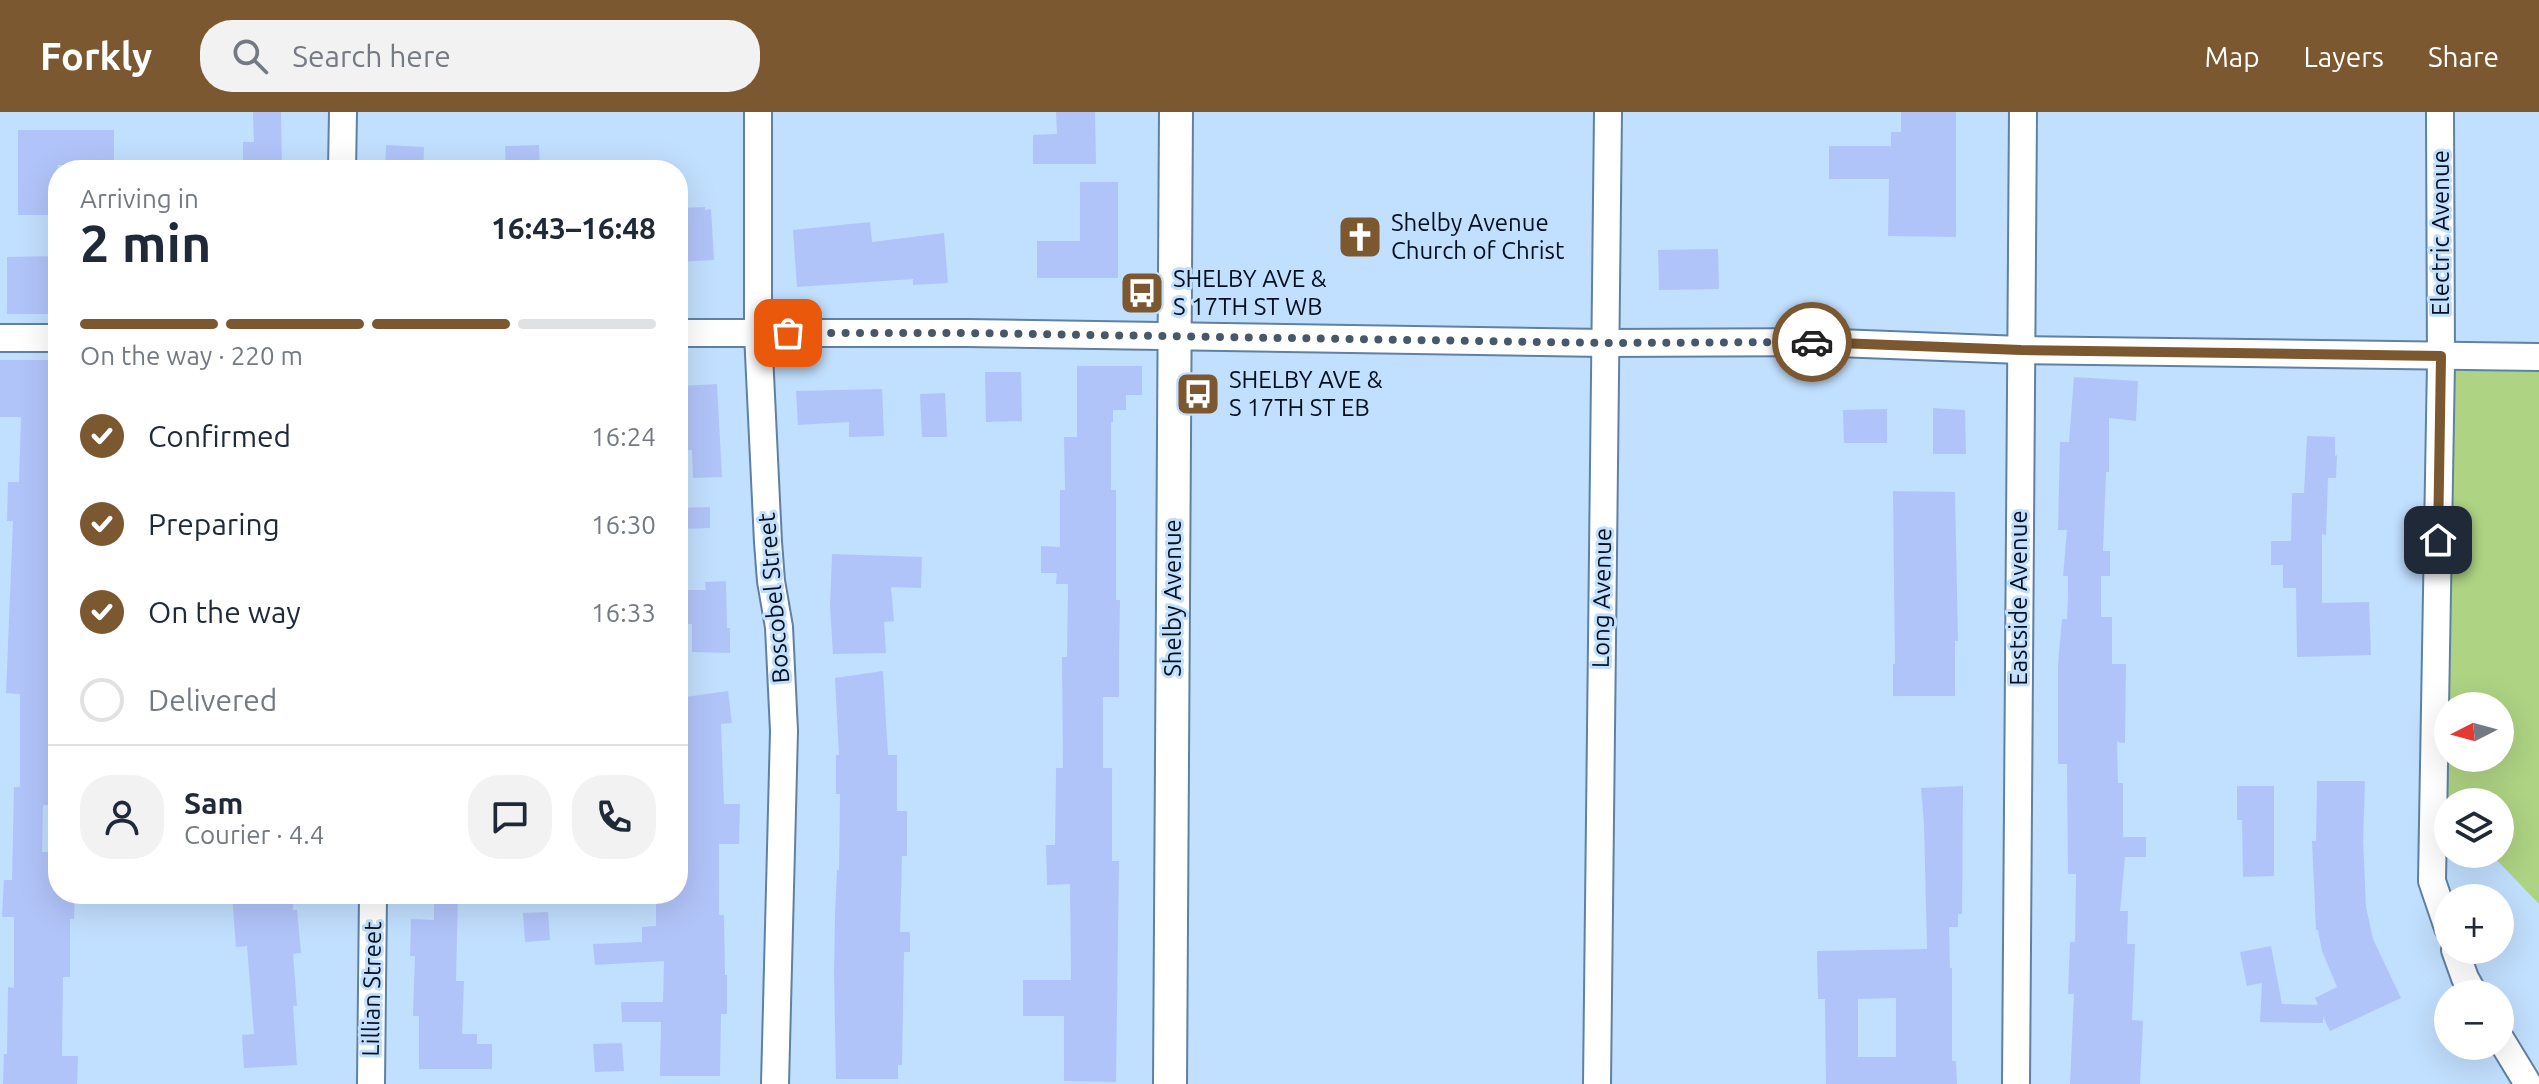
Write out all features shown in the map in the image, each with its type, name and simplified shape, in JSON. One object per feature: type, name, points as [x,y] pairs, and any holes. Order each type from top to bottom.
[{"type":"street","points":[[342,160],[343,112]]},
{"type":"street","name":"Boscobel Street","points":[[758,112],[758,333],[768,542],[779,627],[784,731],[775,1084]]},
{"type":"street","name":"Shelby Avenue","points":[[1170,1084],[1176,112]]},
{"type":"street","name":"Long Avenue","points":[[1597,1084],[1608,112]]},
{"type":"street","name":"Eastside Avenue","points":[[2016,1084],[2023,112]]},
{"type":"street","name":"Electric Avenue","points":[[2434,887],[2441,356],[2440,112]]},
{"type":"street","points":[[688,333],[1604,343],[1811,342],[2021,350],[2539,357]]},
{"type":"street","points":[[0,338],[48,338]]},
{"type":"street","name":"Lillian Street","points":[[371,1084],[373,904]]},
{"type":"street","points":[[2513,1060],[2528,1084]]},
{"type":"green space","points":[[2539,355],[2539,904],[2504,868],[2514,868],[2514,788],[2434,788],[2434,772],[2514,772],[2514,692],[2436,692],[2441,356]]},
{"type":"building","points":[[253,112],[281,112],[282,160],[243,160],[243,142],[254,142]]},
{"type":"building","points":[[1056,112],[1095,112],[1096,164],[1033,164],[1033,135],[1057,134]]},
{"type":"building","points":[[1901,112],[1956,112],[1956,237],[1888,236],[1889,179],[1829,179],[1829,146],[1891,146],[1891,132],[1901,132]]},
{"type":"building","points":[[18,130],[114,130],[114,160],[48,160],[48,215],[18,215]]},
{"type":"building","points":[[386,145],[424,147],[423,160],[385,160]]},
{"type":"building","points":[[539,145],[540,160],[506,160],[505,146]]},
{"type":"building","points":[[1080,182],[1118,182],[1118,278],[1037,278],[1037,241],[1080,241]]},
{"type":"building","points":[[688,208],[711,209],[714,260],[688,261]]},
{"type":"building","points":[[870,222],[872,242],[944,233],[948,283],[913,285],[913,279],[797,287],[793,230]]},
{"type":"building","points":[[1718,249],[1719,289],[1659,290],[1658,250]]},
{"type":"building","points":[[48,256],[48,314],[7,314],[7,257]]},
{"type":"building","points":[[0,360],[48,360],[48,805],[43,805],[42,852],[48,852],[48,904],[75,904],[74,919],[70,919],[70,977],[63,977],[62,1056],[78,1056],[77,1084],[3,1084],[4,1054],[7,1054],[8,987],[14,988],[14,917],[2,917],[4,880],[12,880],[14,787],[20,787],[20,694],[6,693],[13,521],[7,521],[8,482],[19,482],[21,417],[0,417]]},
{"type":"building","points":[[1077,366],[1142,366],[1142,395],[1126,395],[1126,410],[1113,410],[1111,422],[1111,490],[1116,490],[1116,600],[1120,600],[1119,697],[1103,697],[1103,768],[1112,768],[1112,861],[1119,861],[1116,1082],[1064,1081],[1064,1016],[1023,1016],[1023,980],[1071,980],[1070,884],[1047,885],[1046,845],[1055,845],[1056,768],[1063,768],[1062,657],[1067,657],[1068,584],[1056,584],[1057,573],[1041,573],[1041,546],[1060,547],[1060,490],[1065,490],[1064,437],[1077,437]]},
{"type":"building","points":[[985,372],[1021,372],[1022,421],[986,422]]},
{"type":"building","points":[[2074,377],[2138,381],[2136,421],[2109,418],[2109,472],[2106,472],[2103,551],[2110,551],[2110,576],[2101,576],[2101,617],[2112,617],[2112,664],[2126,664],[2125,743],[2117,742],[2118,783],[2123,783],[2123,837],[2146,837],[2146,857],[2125,857],[2120,911],[2128,911],[2127,944],[2135,944],[2132,1020],[2143,1021],[2140,1084],[2070,1084],[2074,994],[2068,994],[2070,942],[2075,942],[2076,874],[2068,874],[2067,764],[2058,764],[2058,664],[2062,619],[2067,619],[2068,576],[2063,576],[2067,530],[2058,530],[2060,442],[2069,442]]},
{"type":"building","points":[[717,384],[722,477],[693,478],[692,450],[688,450],[688,386]]},
{"type":"building","points":[[882,389],[884,436],[849,437],[849,422],[798,425],[796,391]]},
{"type":"building","points":[[945,393],[947,437],[922,437],[920,394]]},
{"type":"building","points":[[1933,408],[1965,410],[1966,454],[1933,454]]},
{"type":"building","points":[[1887,409],[1887,443],[1844,443],[1843,410]]},
{"type":"building","points":[[2307,436],[2335,437],[2337,455],[2336,478],[2328,478],[2326,535],[2322,534],[2322,603],[2369,602],[2371,655],[2297,657],[2296,588],[2283,588],[2283,565],[2271,565],[2271,541],[2291,541],[2292,493],[2304,493]]},
{"type":"building","points":[[1893,491],[1955,492],[1958,641],[1955,641],[1955,696],[1893,696]]},
{"type":"building","points":[[710,507],[710,528],[688,529],[688,508]]},
{"type":"building","points":[[832,554],[922,557],[921,588],[891,587],[894,621],[884,622],[886,653],[833,654],[830,606]]},
{"type":"building","points":[[726,581],[730,653],[692,652],[688,590],[706,590],[705,582]]},
{"type":"building","points":[[883,671],[888,755],[897,755],[897,811],[907,811],[907,856],[902,856],[900,932],[910,932],[910,952],[904,952],[902,1065],[898,1065],[898,1079],[836,1079],[834,974],[840,794],[836,794],[836,755],[839,755],[835,678]]},
{"type":"building","points":[[728,691],[732,723],[721,724],[724,804],[740,804],[739,844],[719,844],[719,915],[724,915],[727,975],[727,1014],[721,1014],[720,1076],[660,1076],[661,1022],[622,1022],[621,1002],[663,1002],[664,961],[595,965],[593,944],[642,942],[642,927],[656,926],[656,904],[688,904],[688,697]]},
{"type":"building","points":[[2317,781],[2365,781],[2363,841],[2366,907],[2373,939],[2401,998],[2330,1031],[2323,1016],[2323,1023],[2260,1022],[2262,983],[2247,986],[2240,952],[2271,946],[2282,1004],[2318,1005],[2315,998],[2337,987],[2316,930],[2312,841],[2316,841]]},
{"type":"building","points":[[1963,786],[1962,914],[1958,914],[1958,927],[1949,927],[1952,1061],[1956,1061],[1957,1084],[1826,1084],[1825,999],[1818,999],[1817,951],[1927,949],[1921,788]],"holes":[[[1896,998],[1896,1057],[1858,1057],[1858,999]]]},
{"type":"building","points":[[2237,786],[2274,786],[2274,876],[2243,877],[2242,820],[2237,820]]},
{"type":"building","points":[[233,904],[293,904],[293,910],[297,910],[301,953],[293,954],[297,1065],[244,1068],[242,1035],[254,1034],[247,946],[236,947]]},
{"type":"building","points":[[434,904],[458,904],[456,981],[464,981],[462,1034],[477,1034],[477,1044],[492,1044],[492,1069],[419,1069],[419,1016],[413,1016],[415,956],[410,956],[411,919],[434,920]]},
{"type":"building","points":[[548,912],[550,940],[525,942],[523,913]]},
{"type":"building","points":[[622,1043],[624,1071],[595,1072],[593,1044]]},
{"type":"way so far","points":[[788,333],[1604,343],[1812,342]]},
{"type":"place","name":"Shelby Avenue Church of Christ","points":[[1360,237]]},
{"type":"place","name":"SHELBY AVE & S 17TH ST WB","points":[[1142,293]]},
{"type":"place","name":"SHELBY AVE & S 17TH ST EB","points":[[1198,394]]},
{"type":"route","points":[[1812,342],[2021,350],[2441,356],[2438,540]]}]
